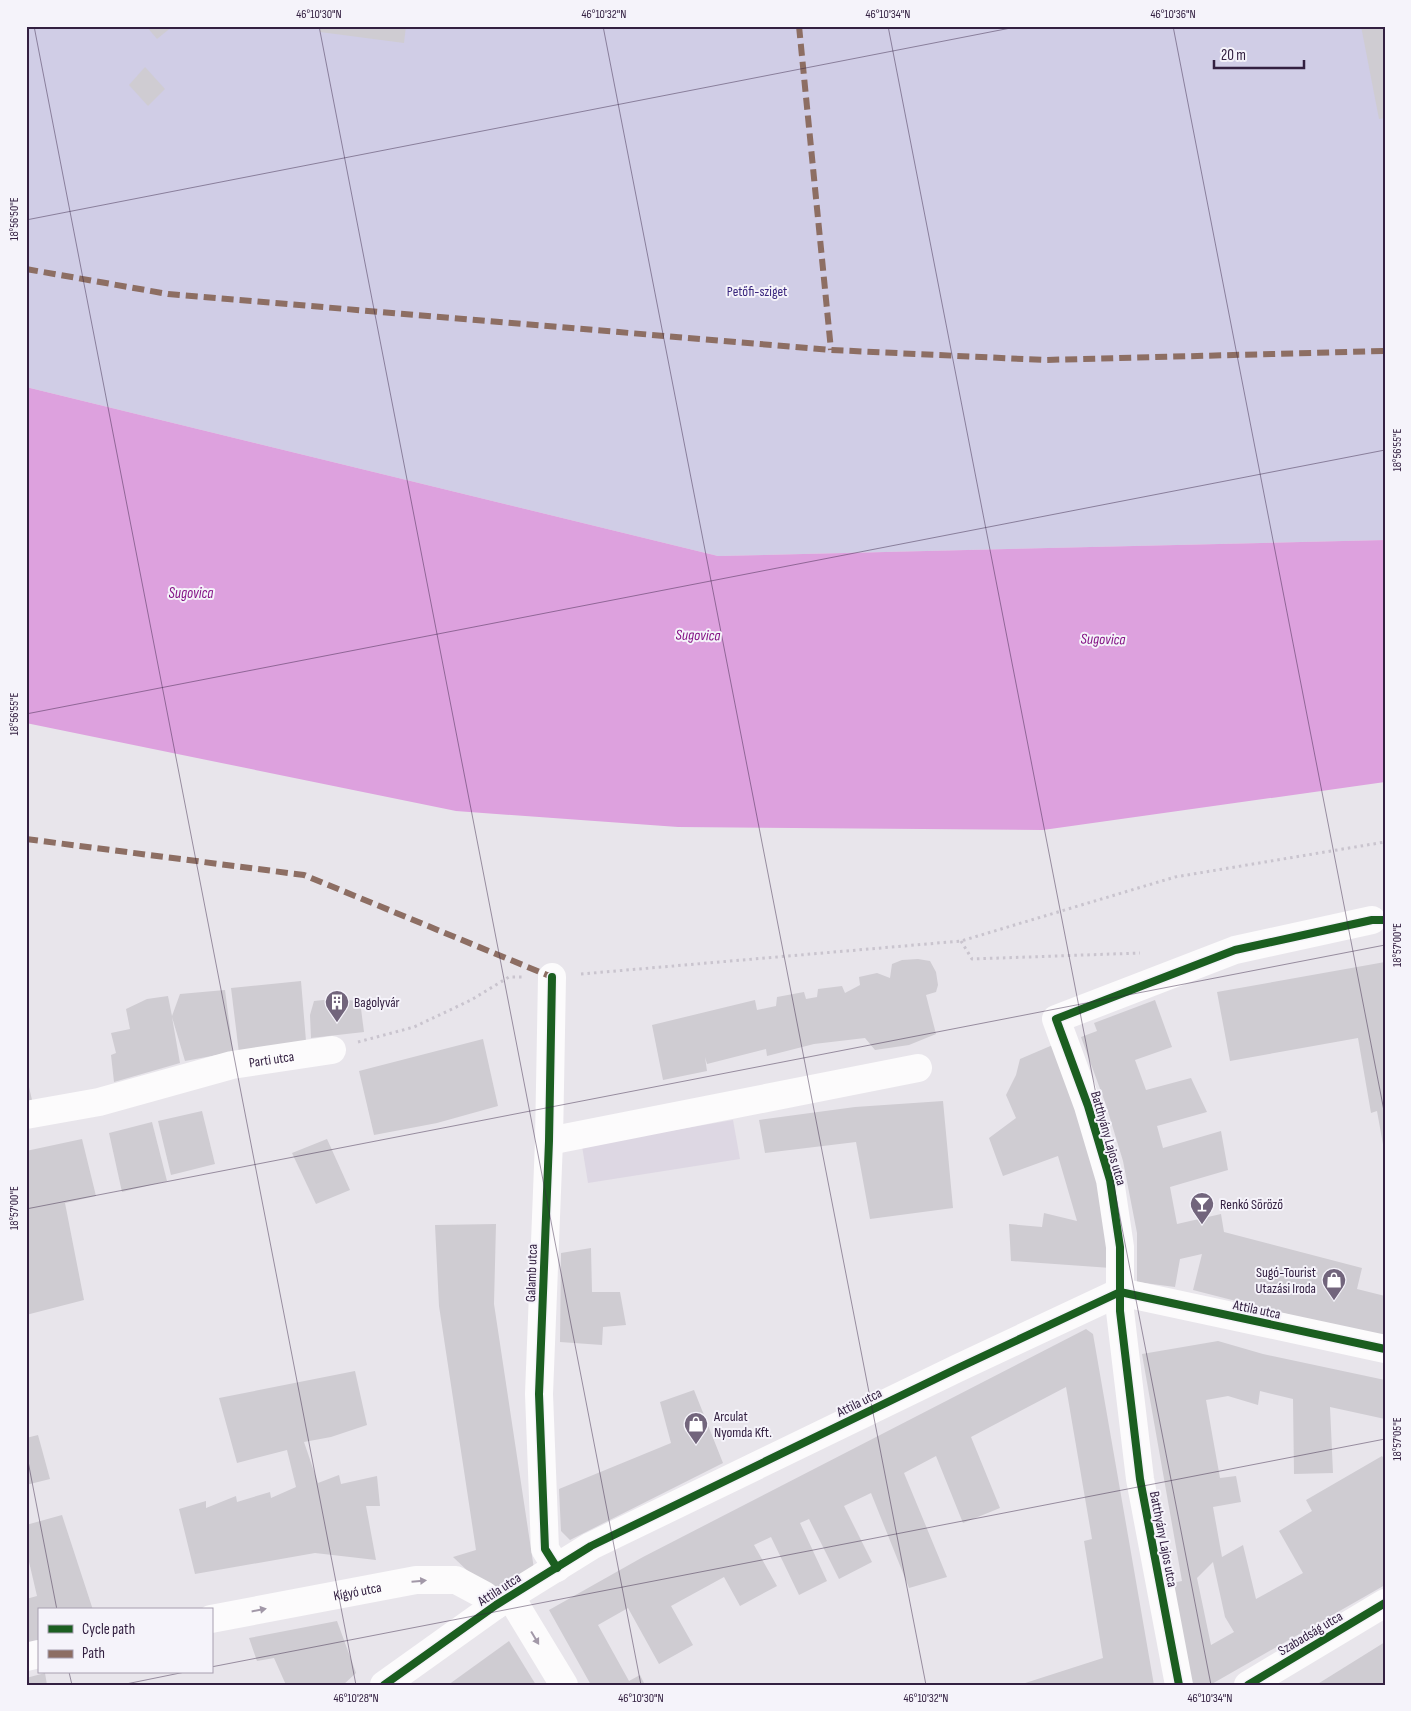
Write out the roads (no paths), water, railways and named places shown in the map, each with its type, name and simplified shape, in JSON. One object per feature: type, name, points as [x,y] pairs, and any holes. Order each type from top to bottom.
[{"type":"street","name":"Batthyány Lajos utca","points":[[1179,1685],[1140,1479],[1120,1311],[1120,1247],[1110,1180],[1088,1106],[1056,1018],[1235,950],[1372,920]]},
{"type":"street","name":"Galamb utca","points":[[552,977],[549,1141],[539,1394],[545,1549],[557,1568]]},
{"type":"street","name":"Parti utca","points":[[26,1115],[99,1102],[232,1065],[332,1050]]},
{"type":"street","points":[[549,1141],[918,1068]]},
{"type":"street","name":"Attila utca","points":[[384,1685],[503,1601],[591,1546],[1120,1292],[1385,1349]]},
{"type":"street","name":"Kígyó utca","points":[[212,1619],[416,1580],[456,1580],[484,1595],[503,1601]]},
{"type":"street","points":[[503,1601],[564,1685]]},
{"type":"street","name":"Szabadság utca","points":[[1248,1685],[1385,1604]]},
{"type":"water","name":"Sugovica","points":[[26,387],[718,556],[1385,540],[1385,782],[1043,830],[678,827],[456,811],[26,723]]},
{"type":"place","name":"Bagolyvár","points":[[337,1023]]},
{"type":"place","name":"Renkó Söröző","points":[[1202,1225]]},
{"type":"place","name":"Sugó-Tourist Utazási Iroda","points":[[1334,1301]]},
{"type":"place","name":"Arculat Nyomda Kft.","points":[[696,1445]]},
{"type":"park label","name":"Petőfi-sziget","points":[[757,291]]}]
